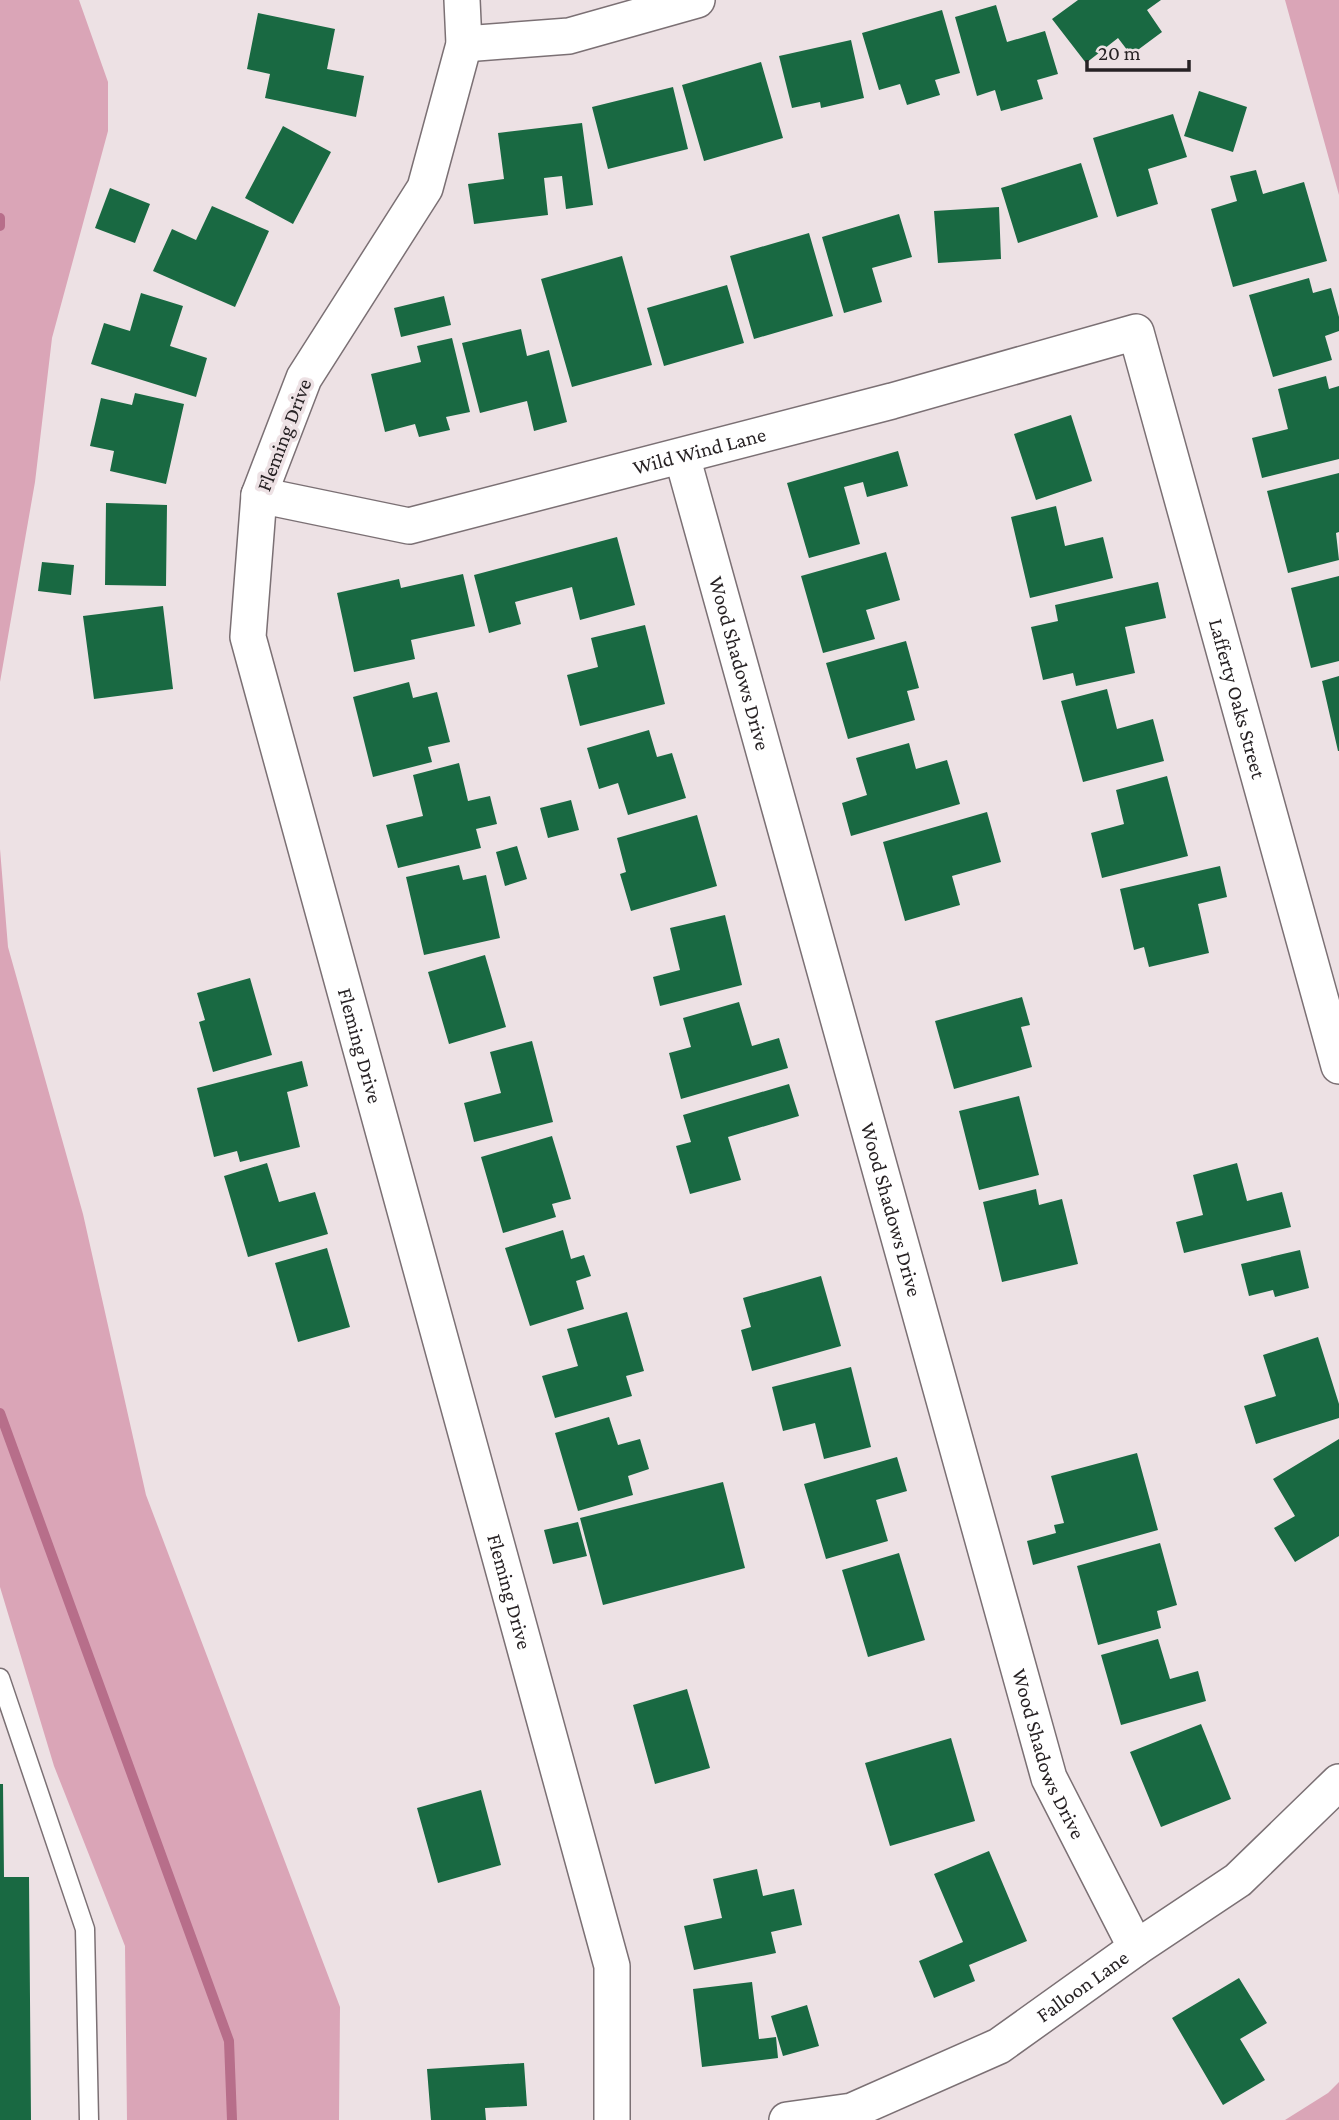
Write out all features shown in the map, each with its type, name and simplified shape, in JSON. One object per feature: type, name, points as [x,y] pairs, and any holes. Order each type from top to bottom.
[{"type":"street","name":"Fleming Drive","points":[[462,0],[464,44],[425,188],[304,378],[259,495],[248,637],[612,1966],[612,2120]]},
{"type":"street","points":[[464,44],[569,36],[697,0]]},
{"type":"street","name":"Wild Wind Lane","points":[[259,495],[409,526],[892,401],[1136,332]]},
{"type":"street","name":"Lafferty Oaks Street","points":[[1136,332],[1339,1066]]},
{"type":"street","name":"Wood Shadows Drive","points":[[682,456],[1049,1778],[1136,1948]]},
{"type":"street","name":"Falloon Lane","points":[[787,2120],[852,2111],[999,2046],[1136,1948],[1238,1880],[1339,1782]]},
{"type":"lane","points":[[0,1678],[85,1929],[89,2120]]},
{"type":"shaded area","points":[[0,0],[79,0],[108,82],[108,131],[52,338],[35,482],[0,682]]},
{"type":"shaded area","points":[[1285,0],[1339,0],[1339,195]]},
{"type":"shaded area","points":[[0,849],[8,947],[83,1214],[146,1495],[340,2007],[339,2120],[127,2120],[125,1946],[54,1766],[0,1587]]},
{"type":"shaded area","points":[[1339,2082],[1339,2120],[1285,2120],[1328,2093]]},
{"type":"building","points":[[1078,0],[1161,0],[1147,10],[1162,32],[1131,55],[1118,38],[1086,63],[1052,19]]},
{"type":"building","points":[[996,5],[1007,42],[1045,31],[1058,74],[1037,80],[1043,99],[1001,111],[995,90],[977,96],[955,17]]},
{"type":"building","points":[[942,10],[960,73],[935,80],[940,95],[907,105],[900,84],[879,90],[862,33]]},
{"type":"building","points":[[258,13],[335,29],[327,69],[364,76],[356,117],[265,98],[270,74],[247,69]]},
{"type":"building","points":[[851,40],[864,98],[821,108],[820,102],[792,108],[779,56]]},
{"type":"building","points":[[761,62],[783,138],[704,161],[682,85]]},
{"type":"building","points":[[673,87],[688,149],[608,169],[592,107]]},
{"type":"building","points":[[1199,91],[1247,107],[1233,152],[1184,136]]},
{"type":"building","points":[[1173,114],[1187,157],[1148,169],[1158,204],[1117,217],[1093,138]]},
{"type":"building","points":[[582,123],[593,205],[566,209],[562,176],[544,178],[548,215],[474,224],[468,184],[504,179],[498,133]]},
{"type":"building","points":[[283,126],[331,152],[293,224],[245,198]]},
{"type":"building","points":[[1081,163],[1098,217],[1018,243],[1001,188]]},
{"type":"building","points":[[1256,170],[1263,194],[1304,182],[1327,261],[1233,287],[1211,209],[1237,201],[1230,176]]},
{"type":"building","points":[[110,188],[150,204],[135,243],[95,228]]},
{"type":"building","points":[[212,206],[269,231],[235,307],[153,271],[172,229],[196,240]]},
{"type":"building","points":[[999,207],[1001,259],[938,263],[934,211]]},
{"type":"building","points":[[899,214],[912,257],[872,268],[882,302],[844,313],[822,237]]},
{"type":"building","points":[[809,233],[833,316],[754,339],[730,256]]},
{"type":"building","points":[[622,256],[652,365],[572,387],[541,279]]},
{"type":"building","points":[[1309,278],[1313,293],[1331,288],[1339,317],[1339,331],[1325,336],[1332,360],[1273,377],[1249,295]]},
{"type":"building","points":[[727,285],[744,343],[664,366],[647,308]]},
{"type":"building","points":[[141,293],[183,306],[170,346],[207,358],[196,397],[91,364],[104,323],[130,331]]},
{"type":"building","points":[[444,296],[451,325],[401,337],[394,308]]},
{"type":"building","points":[[521,329],[527,356],[549,350],[567,422],[534,431],[527,401],[480,413],[462,343]]},
{"type":"building","points":[[452,338],[470,412],[446,417],[450,430],[419,437],[415,424],[385,432],[371,374],[421,362],[417,346]]},
{"type":"building","points":[[1326,376],[1329,389],[1339,386],[1339,459],[1262,478],[1252,438],[1288,429],[1278,389]]},
{"type":"building","points":[[135,393],[184,404],[166,484],[110,471],[114,451],[90,446],[101,398],[132,405]]},
{"type":"building","points":[[1071,415],[1092,481],[1036,500],[1014,434]]},
{"type":"building","points":[[898,451],[908,486],[867,497],[863,482],[844,487],[860,544],[809,558],[787,483]]},
{"type":"building","points":[[1339,473],[1339,532],[1336,533],[1339,560],[1288,573],[1267,491]]},
{"type":"building","points":[[106,503],[167,505],[166,586],[105,585]]},
{"type":"building","points":[[1056,506],[1065,546],[1103,537],[1113,578],[1030,598],[1011,517]]},
{"type":"building","points":[[617,537],[635,605],[580,620],[572,587],[515,602],[521,624],[489,633],[474,575]]},
{"type":"building","points":[[886,552],[900,600],[866,610],[875,639],[823,653],[801,576]]},
{"type":"building","points":[[42,562],[74,565],[71,595],[38,591]]},
{"type":"building","points":[[463,574],[475,626],[411,640],[415,659],[354,672],[337,593],[399,579],[401,588]]},
{"type":"building","points":[[1339,576],[1339,661],[1311,668],[1291,588]]},
{"type":"building","points":[[1158,582],[1166,618],[1125,627],[1135,673],[1076,686],[1073,673],[1043,680],[1031,627],[1058,621],[1055,605]]},
{"type":"building","points":[[163,606],[173,689],[94,699],[83,616]]},
{"type":"building","points":[[645,625],[665,704],[580,726],[567,675],[598,667],[591,638]]},
{"type":"building","points":[[906,641],[919,688],[907,691],[915,720],[848,739],[826,663]]},
{"type":"building","points":[[1339,676],[1339,751],[1338,751],[1322,681]]},
{"type":"building","points":[[409,682],[413,698],[437,692],[450,742],[428,747],[432,762],[373,777],[353,697]]},
{"type":"building","points":[[1107,689],[1117,729],[1153,719],[1164,761],[1083,782],[1061,701]]},
{"type":"building","points":[[649,730],[657,757],[672,753],[686,798],[628,815],[618,783],[599,789],[587,748]]},
{"type":"building","points":[[909,743],[916,769],[947,760],[960,804],[851,836],[842,803],[867,795],[856,758]]},
{"type":"building","points":[[459,763],[468,801],[490,796],[497,824],[476,829],[481,848],[398,868],[386,825],[423,816],[413,775]]},
{"type":"building","points":[[1167,776],[1188,856],[1102,878],[1091,833],[1124,824],[1116,790]]},
{"type":"building","points":[[571,800],[579,830],[548,838],[540,808]]},
{"type":"building","points":[[987,812],[1001,862],[952,876],[960,905],[905,921],[883,842]]},
{"type":"building","points":[[697,815],[717,886],[631,911],[620,874],[626,872],[617,838]]},
{"type":"building","points":[[517,846],[527,879],[505,886],[496,852]]},
{"type":"building","points":[[459,865],[463,880],[486,875],[500,938],[424,955],[406,877]]},
{"type":"building","points":[[1220,866],[1227,897],[1198,904],[1209,953],[1149,967],[1144,947],[1134,950],[1120,889]]},
{"type":"building","points":[[725,915],[742,985],[660,1006],[653,977],[680,970],[670,928]]},
{"type":"building","points":[[485,955],[506,1027],[449,1044],[428,972]]},
{"type":"building","points":[[250,978],[272,1055],[213,1072],[199,1022],[205,1020],[197,993]]},
{"type":"building","points":[[1022,997],[1030,1025],[1021,1027],[1032,1067],[954,1089],[935,1021]]},
{"type":"building","points":[[739,1002],[752,1046],[779,1038],[788,1068],[681,1099],[669,1053],[691,1047],[683,1018]]},
{"type":"building","points":[[532,1041],[553,1122],[474,1142],[464,1103],[501,1093],[490,1052]]},
{"type":"building","points":[[302,1061],[308,1086],[287,1092],[300,1147],[240,1162],[237,1151],[214,1157],[197,1088]]},
{"type":"building","points":[[789,1084],[799,1116],[728,1137],[741,1180],[690,1194],[676,1146],[691,1142],[683,1115]]},
{"type":"building","points":[[1019,1096],[1039,1175],[979,1190],[959,1111]]},
{"type":"building","points":[[552,1136],[571,1199],[552,1204],[556,1217],[503,1233],[481,1157]]},
{"type":"building","points":[[267,1163],[279,1202],[315,1192],[328,1234],[248,1257],[224,1176]]},
{"type":"building","points":[[1237,1163],[1247,1201],[1282,1192],[1291,1227],[1184,1253],[1176,1222],[1203,1215],[1193,1175]]},
{"type":"building","points":[[1036,1189],[1039,1205],[1062,1199],[1078,1264],[1002,1282],[983,1202]]},
{"type":"building","points":[[563,1230],[571,1259],[584,1255],[591,1276],[576,1281],[584,1309],[530,1326],[505,1248]]},
{"type":"building","points":[[327,1248],[350,1327],[298,1342],[275,1263]]},
{"type":"building","points":[[1300,1250],[1309,1288],[1275,1297],[1273,1290],[1249,1296],[1241,1264]]},
{"type":"building","points":[[821,1276],[841,1346],[752,1371],[741,1330],[751,1327],[743,1298]]},
{"type":"building","points":[[627,1312],[644,1371],[626,1376],[632,1396],[555,1418],[542,1376],[578,1366],[567,1329]]},
{"type":"building","points":[[1318,1337],[1339,1404],[1339,1418],[1256,1444],[1244,1406],[1276,1396],[1263,1355]]},
{"type":"building","points":[[851,1367],[871,1447],[824,1459],[815,1423],[783,1431],[772,1387]]},
{"type":"building","points":[[609,1417],[618,1445],[640,1439],[649,1469],[628,1476],[633,1495],[578,1511],[555,1433]]},
{"type":"building","points":[[1339,1439],[1339,1536],[1295,1562],[1274,1528],[1295,1516],[1273,1479]]},
{"type":"building","points":[[1137,1453],[1158,1530],[1033,1565],[1027,1541],[1056,1533],[1054,1525],[1064,1523],[1051,1476]]},
{"type":"building","points":[[897,1457],[907,1491],[876,1500],[888,1541],[826,1559],[804,1484]]},
{"type":"building","points":[[723,1482],[745,1568],[603,1605],[580,1518]]},
{"type":"building","points":[[578,1522],[587,1556],[553,1564],[544,1530]]},
{"type":"building","points":[[1160,1543],[1177,1605],[1157,1611],[1161,1628],[1098,1645],[1077,1566]]},
{"type":"building","points":[[899,1553],[925,1640],[868,1657],[842,1570]]},
{"type":"building","points":[[1158,1639],[1170,1679],[1198,1671],[1206,1701],[1121,1725],[1101,1655]]},
{"type":"building","points":[[687,1689],[710,1768],[655,1784],[633,1705]]},
{"type":"building","points":[[1201,1724],[1231,1799],[1161,1827],[1130,1752]]},
{"type":"building","points":[[951,1738],[975,1821],[890,1846],[865,1763]]},
{"type":"building","points":[[0,1784],[3,1784],[4,1877],[29,1877],[31,2120],[0,2120]]},
{"type":"building","points":[[481,1790],[501,1865],[438,1883],[417,1808]]},
{"type":"building","points":[[989,1851],[1027,1941],[969,1965],[975,1981],[934,1998],[919,1961],[963,1942],[934,1874]]},
{"type":"building","points":[[757,1869],[763,1896],[794,1889],[802,1925],[771,1932],[776,1953],[694,1970],[684,1926],[722,1918],[713,1879]]},
{"type":"building","points":[[1239,1978],[1267,2023],[1240,2039],[1265,2080],[1223,2105],[1172,2018]]},
{"type":"building","points":[[752,1982],[759,2039],[776,2037],[778,2058],[702,2067],[693,1989]]},
{"type":"building","points":[[807,2005],[819,2046],[783,2056],[771,2016]]},
{"type":"building","points":[[524,2063],[527,2106],[485,2108],[486,2120],[431,2120],[427,2069]]},
{"type":"waterway","points":[[0,218],[0,226]]},
{"type":"waterway","points":[[0,1413],[229,2041],[232,2120]]}]
